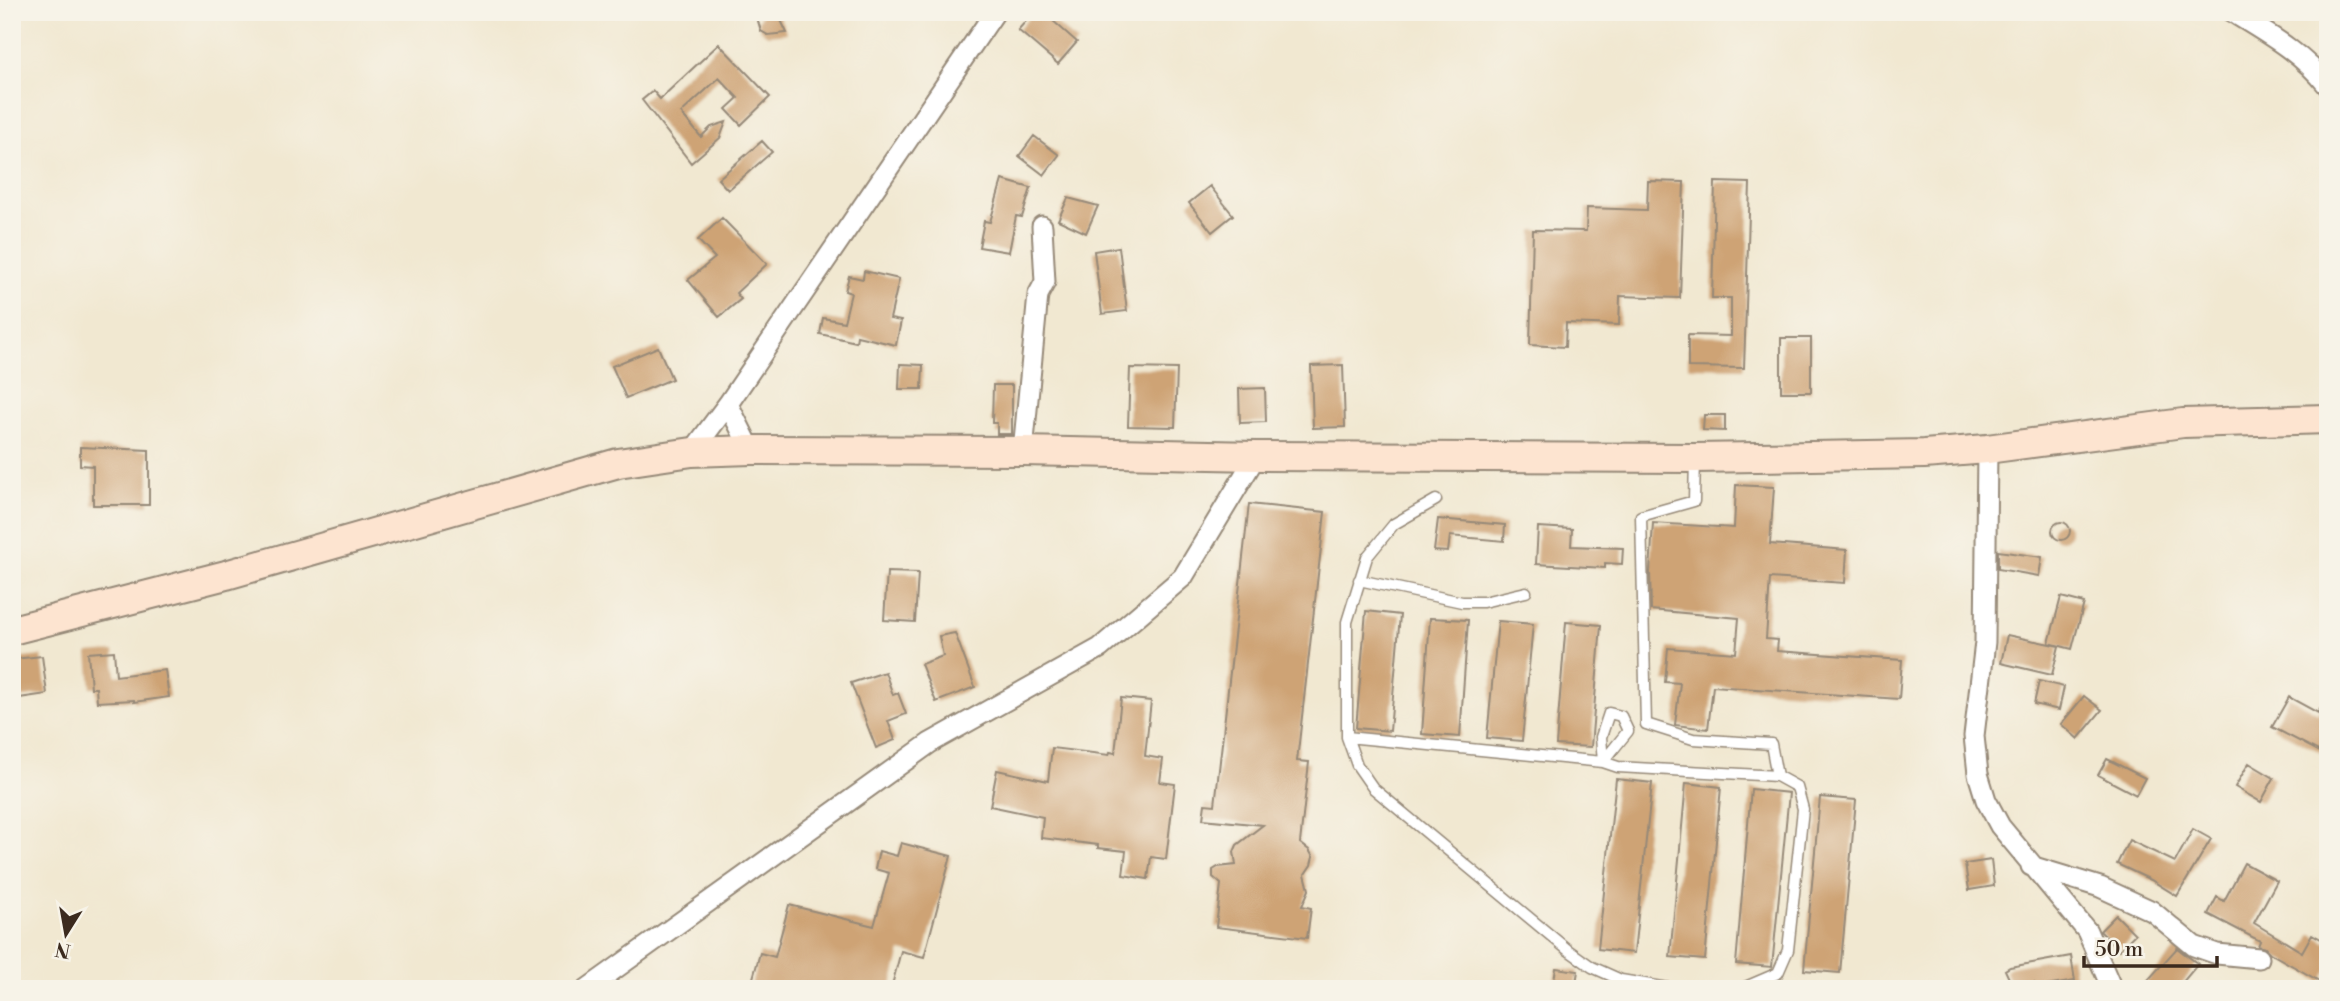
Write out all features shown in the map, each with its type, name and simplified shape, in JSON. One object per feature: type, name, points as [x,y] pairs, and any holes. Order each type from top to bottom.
[{"type":"main road","points":[[12,629],[226,575],[618,463],[692,452],[1023,451],[1256,456],[1695,458],[1924,454],[1987,449],[2183,423],[2328,419]]},
{"type":"street","points":[[692,452],[728,404],[995,12]]},
{"type":"street","points":[[2232,12],[2312,66],[2328,86]]},
{"type":"street","points":[[1023,451],[1038,295],[1045,282],[1042,226]]},
{"type":"street","points":[[728,404],[751,450]]},
{"type":"street","points":[[1987,449],[1985,642],[1975,736],[1978,774],[1986,800],[2000,826],[2087,931],[2112,989]]},
{"type":"street","points":[[587,989],[930,743],[1100,648],[1183,577],[1256,456]]},
{"type":"street","points":[[2031,866],[2100,887],[2152,911],[2194,946],[2217,954],[2259,958]]},
{"type":"lane","points":[[1695,458],[1694,501],[1641,516],[1647,724],[1693,739],[1771,744],[1777,776]]},
{"type":"lane","points":[[1436,500],[1394,524],[1367,557],[1359,580],[1347,622],[1347,737],[1357,765],[1373,788],[1592,967],[1621,980],[1674,989]]},
{"type":"lane","points":[[1359,580],[1462,602],[1483,602],[1526,592]]},
{"type":"lane","points":[[1347,737],[1603,762],[1618,767],[1777,776],[1797,787],[1803,809],[1788,950],[1778,972],[1743,988],[1728,989]]},
{"type":"building","points":[[763,12],[775,12],[787,33],[768,35],[761,31],[758,21]]},
{"type":"building","points":[[1034,12],[1043,12],[1077,42],[1058,64],[1018,30]]},
{"type":"building","points":[[719,44],[770,97],[741,125],[726,109],[738,98],[719,78],[681,113],[701,137],[711,127],[726,122],[720,138],[691,163],[642,100],[653,91],[660,99]]},
{"type":"building","points":[[1034,136],[1059,155],[1044,175],[1019,156]]},
{"type":"building","points":[[762,141],[772,152],[728,190],[718,179]]},
{"type":"building","points":[[1002,180],[1031,188],[1022,217],[1016,216],[1009,252],[979,247],[984,221],[990,222]]},
{"type":"building","points":[[1648,181],[1684,182],[1680,298],[1620,296],[1619,325],[1566,323],[1565,347],[1530,345],[1533,230],[1586,231],[1587,208],[1647,210]]},
{"type":"building","points":[[1715,182],[1750,183],[1744,368],[1688,367],[1688,335],[1731,336],[1731,298],[1712,298]]},
{"type":"building","points":[[1210,186],[1233,215],[1212,232],[1189,203]]},
{"type":"building","points":[[1068,198],[1098,206],[1086,233],[1058,220]]},
{"type":"building","points":[[722,218],[767,264],[736,293],[741,299],[719,317],[688,280],[715,258],[698,240]]},
{"type":"building","points":[[1119,247],[1127,311],[1102,314],[1094,251]]},
{"type":"building","points":[[864,271],[899,279],[890,319],[901,321],[896,345],[857,336],[856,342],[820,334],[823,318],[844,322],[851,293],[845,291],[849,276],[863,279]]},
{"type":"building","points":[[1781,338],[1811,338],[1811,392],[1781,392]]},
{"type":"building","points":[[658,347],[672,379],[626,398],[612,366]]},
{"type":"building","points":[[900,364],[923,365],[922,389],[899,389]]},
{"type":"building","points":[[1343,365],[1345,427],[1313,428],[1311,366]]},
{"type":"building","points":[[1130,368],[1177,369],[1175,427],[1128,426]]},
{"type":"building","points":[[993,385],[1012,385],[1012,434],[997,434],[997,423],[992,423]]},
{"type":"building","points":[[1265,388],[1266,422],[1240,423],[1239,389]]},
{"type":"building","points":[[1704,415],[1725,415],[1725,431],[1703,430]]},
{"type":"building","points":[[80,447],[149,450],[149,505],[93,505],[93,466],[80,465]]},
{"type":"building","points":[[1736,485],[1774,487],[1770,544],[1847,550],[1845,583],[1770,578],[1766,639],[1778,640],[1777,651],[1902,660],[1899,699],[1713,686],[1708,729],[1675,725],[1680,683],[1665,682],[1668,648],[1736,653],[1739,618],[1651,610],[1653,523],[1734,528]]},
{"type":"building","points":[[1249,504],[1325,512],[1297,761],[1309,762],[1300,843],[1313,857],[1305,874],[1309,890],[1302,906],[1311,908],[1307,938],[1216,927],[1221,884],[1213,877],[1213,870],[1236,865],[1234,852],[1237,845],[1263,825],[1203,819],[1205,804],[1215,805]]},
{"type":"building","points":[[1438,519],[1505,525],[1504,541],[1450,536],[1448,552],[1434,551]]},
{"type":"building","points":[[2061,522],[2067,525],[2070,531],[2067,537],[2061,540],[2055,537],[2052,531],[2055,525]]},
{"type":"building","points":[[1538,527],[1572,529],[1571,546],[1623,548],[1622,564],[1605,563],[1605,568],[1536,564]]},
{"type":"building","points":[[1998,551],[2042,557],[2039,576],[1998,569]]},
{"type":"building","points":[[887,572],[918,573],[915,622],[884,620]]},
{"type":"building","points":[[2061,597],[2084,603],[2072,649],[2049,643]]},
{"type":"building","points":[[1366,611],[1400,615],[1390,731],[1356,728]]},
{"type":"building","points":[[1430,618],[1468,620],[1460,737],[1422,734]]},
{"type":"building","points":[[1498,621],[1533,624],[1522,741],[1487,738]]},
{"type":"building","points":[[1566,622],[1601,625],[1591,747],[1556,745]]},
{"type":"building","points":[[955,633],[975,687],[936,702],[921,664],[943,656],[939,636]]},
{"type":"building","points":[[2007,635],[2059,646],[2052,675],[2001,663]]},
{"type":"building","points":[[114,651],[116,676],[165,670],[169,697],[134,702],[97,702],[96,688],[91,688],[88,653]]},
{"type":"building","points":[[42,656],[47,694],[19,698],[14,659]]},
{"type":"building","points":[[885,672],[893,695],[898,693],[906,714],[888,721],[895,740],[876,748],[851,683]]},
{"type":"building","points":[[2039,681],[2064,687],[2059,710],[2034,704]]},
{"type":"building","points":[[2328,694],[2328,756],[2272,727],[2289,697],[2318,713]]},
{"type":"building","points":[[2084,696],[2102,710],[2078,739],[2061,724]]},
{"type":"building","points":[[1121,698],[1151,701],[1145,756],[1163,759],[1160,782],[1175,784],[1166,859],[1151,857],[1148,879],[1123,875],[1126,851],[1041,838],[1043,817],[990,806],[997,770],[1048,781],[1052,748],[1109,755],[1110,752],[1115,753]]},
{"type":"building","points":[[2107,759],[2145,778],[2136,795],[2098,775]]},
{"type":"building","points":[[2249,763],[2274,778],[2261,802],[2235,787]]},
{"type":"building","points":[[1616,779],[1652,783],[1634,953],[1598,949]]},
{"type":"building","points":[[1686,783],[1721,787],[1705,960],[1670,957]]},
{"type":"building","points":[[1751,789],[1789,793],[1772,967],[1736,964]]},
{"type":"building","points":[[1820,797],[1856,800],[1840,973],[1804,970]]},
{"type":"building","points":[[2193,829],[2211,839],[2177,896],[2117,864],[2129,840],[2175,862]]},
{"type":"building","points":[[901,843],[951,856],[924,957],[901,951],[891,989],[750,989],[760,953],[775,957],[789,905],[874,926],[889,873],[875,869],[879,851],[897,856]]},
{"type":"building","points":[[1991,860],[1994,886],[1969,890],[1965,864]]},
{"type":"building","points":[[2244,863],[2277,881],[2254,923],[2302,952],[2312,934],[2328,943],[2328,970],[2321,982],[2258,946],[2260,941],[2208,914],[2217,897],[2224,901]]},
{"type":"building","points":[[2116,915],[2135,934],[2119,950],[2100,931]]},
{"type":"building","points":[[2177,948],[2198,964],[2177,989],[2140,989]]},
{"type":"building","points":[[2071,956],[2075,981],[2035,988],[2034,983],[2017,989],[2005,970],[2010,967]]},
{"type":"building","points":[[1556,968],[1578,971],[1575,989],[1553,987]]}]
